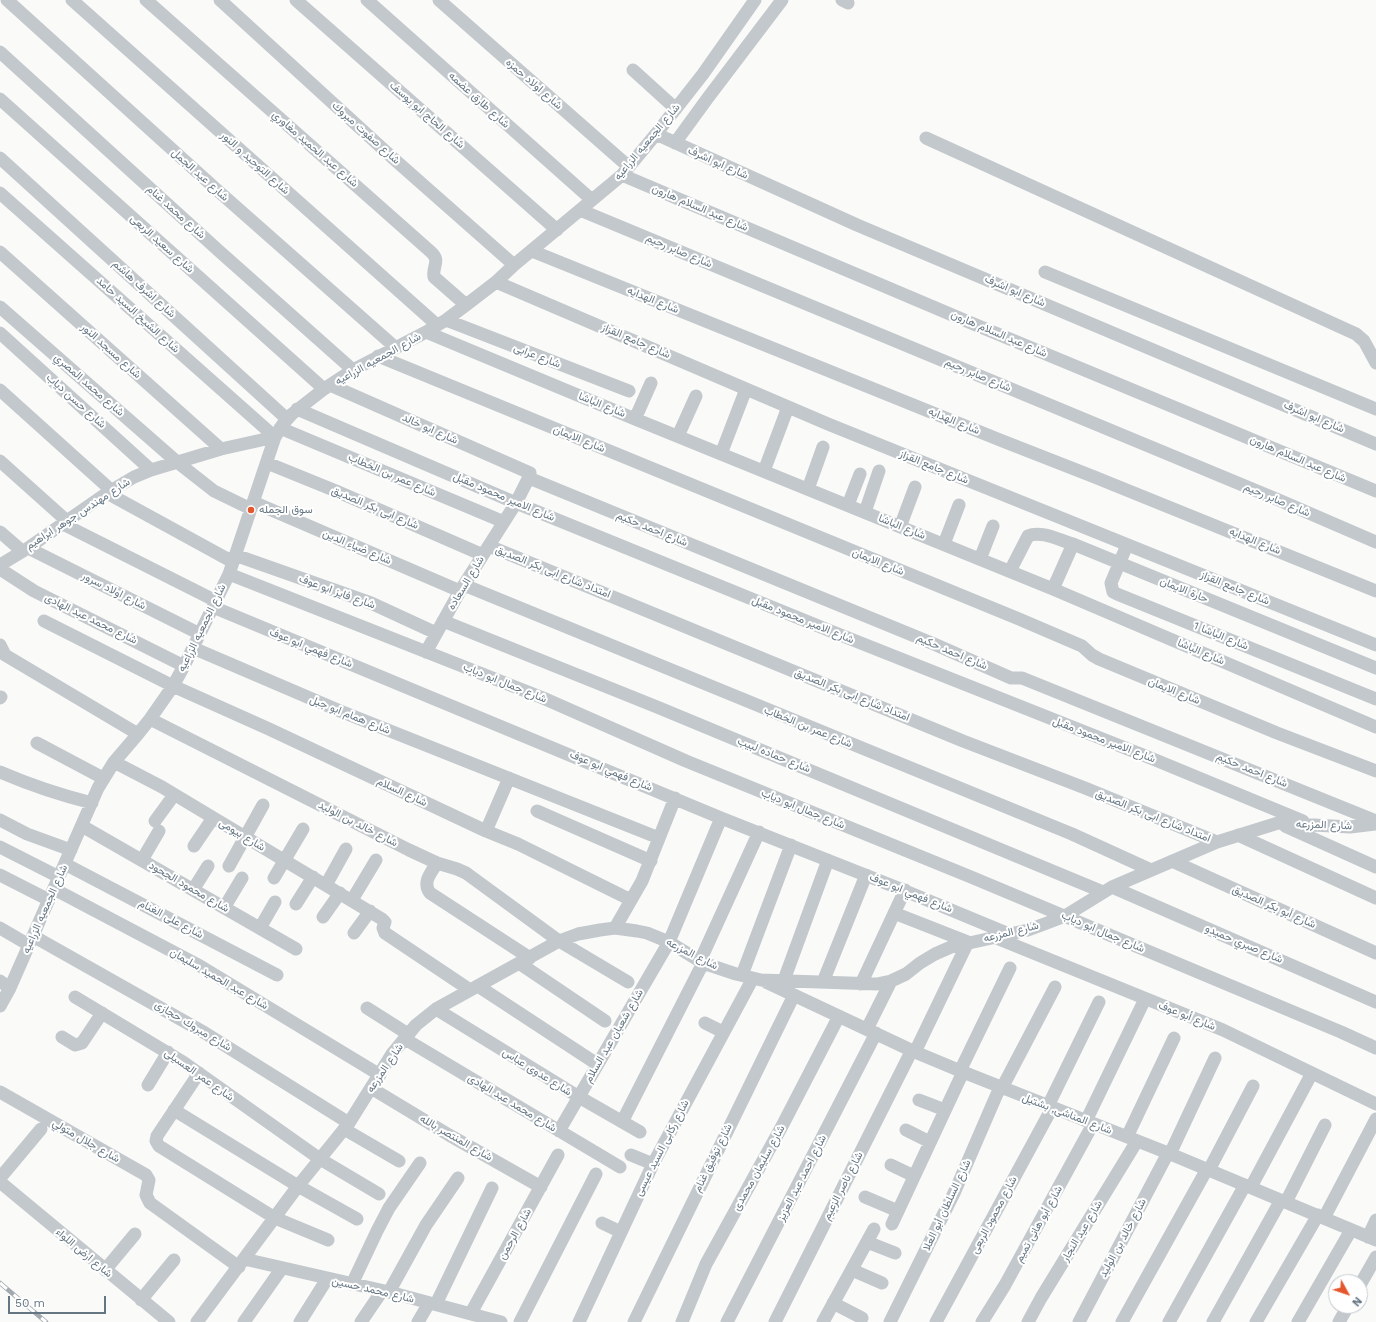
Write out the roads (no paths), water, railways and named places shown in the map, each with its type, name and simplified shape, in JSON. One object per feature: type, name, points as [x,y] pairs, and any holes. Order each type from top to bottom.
[{"type":"street","name":"شارع عيد الجمل","points":[[7,0],[195,170],[396,348]]},
{"type":"street","name":"شارع التوحيد و النور","points":[[72,0],[436,326]]},
{"type":"street","name":"شارع عبد الحميد مغاوري","points":[[146,0],[435,256],[436,261],[433,272],[434,277],[466,305]]},
{"type":"street","name":"شارع صفوت مبروك","points":[[220,0],[395,160],[514,265]]},
{"type":"street","name":"شارع الحاج ابو يوسف","points":[[296,0],[557,230]]},
{"type":"street","name":"شارع طارق عضمه","points":[[367,0],[592,200]]},
{"type":"street","name":"شارع اولاد حمزه","points":[[439,0],[626,171]]},
{"type":"street","name":"شارع الجمعيه الزراعيه","points":[[0,1006],[5,985],[31,940],[104,778],[114,762],[150,719],[172,686],[184,666],[215,604],[232,563],[267,463],[281,428],[297,409],[327,387],[378,356],[436,326],[466,305],[496,282],[514,265],[626,171],[703,74],[755,0]]},
{"type":"street","name":"شارع الجمعيه الزراعيه","points":[[676,143],[707,99],[782,0]]},
{"type":"street","name":"شارع محمد غنام","points":[[0,52],[219,251],[353,370]]},
{"type":"street","points":[[633,70],[676,109]]},
{"type":"street","name":"شارع سعيد الربعى","points":[[0,99],[327,387]]},
{"type":"street","name":"شارع ابو اشرف","points":[[656,134],[857,225],[1376,444]]},
{"type":"street","points":[[926,138],[1356,334],[1362,338],[1374,359]]},
{"type":"street","name":"شارع اشرف هاشم","points":[[0,158],[281,428]]},
{"type":"street","name":"شارع عبد السلام هارون","points":[[626,171],[964,320],[1376,491]]},
{"type":"street","name":"شارع الشيخ السيد حامد","points":[[0,193],[281,428]]},
{"type":"street","name":"شارع صابر رحيم","points":[[580,210],[1281,501],[1376,542]]},
{"type":"street","name":"شارع الهدايه","points":[[532,251],[1376,591]]},
{"type":"street","name":"شارع مسجد النور","points":[[0,252],[221,449]]},
{"type":"street","points":[[1044,272],[1376,409]]},
{"type":"street","name":"شارع جامع القزاز","points":[[496,282],[788,407],[1376,645]]},
{"type":"street","name":"شارع محمد المصري","points":[[0,307],[177,462],[214,491],[252,506]]},
{"type":"street","name":"شارع عرابى","points":[[436,326],[582,373],[629,391]]},
{"type":"street","name":"شارع الباشا","points":[[436,326],[572,393],[1010,571],[1376,727]]},
{"type":"street","name":"شارع حسن دياب","points":[[0,333],[151,470]]},
{"type":"street","name":"شارع الايمان","points":[[378,356],[1019,619],[1082,646],[1095,658],[1277,733],[1376,771]]},
{"type":"street","points":[[572,393],[582,373]]},
{"type":"street","points":[[636,419],[651,383]]},
{"type":"street","name":"شارع ابو خالد","points":[[327,387],[529,476]]},
{"type":"street","points":[[721,454],[746,388]]},
{"type":"street","points":[[0,390],[109,491],[232,563]]},
{"type":"street","points":[[678,436],[696,396]]},
{"type":"street","points":[[764,471],[788,407]]},
{"type":"street","name":"شارع الامير محمود مقبل","points":[[297,409],[516,503],[898,658],[1153,758],[1312,825]]},
{"type":"street","name":"شارع مهندس جوهر ابراهيم","points":[[0,565],[109,491],[134,477],[151,470],[221,449],[281,428]]},
{"type":"street","name":"شارع عمر بن الخطاب","points":[[281,428],[504,522]]},
{"type":"street","points":[[808,489],[823,447]]},
{"type":"street","name":"شارع فهمي ابو عوف","points":[[0,461],[65,522],[215,604],[721,818],[791,844],[1009,934]]},
{"type":"street","name":"شارع ابى بكر الصديق","points":[[267,463],[486,550]]},
{"type":"street","points":[[865,512],[879,471]]},
{"type":"street","points":[[848,505],[860,474]]},
{"type":"street","name":"شارع السعاده","points":[[426,652],[462,588],[516,503],[529,476]]},
{"type":"street","name":"شارع احمد حكيم","points":[[529,476],[934,644],[1011,678],[1022,678],[1376,821]]},
{"type":"street","points":[[900,527],[915,488]]},
{"type":"street","points":[[944,544],[959,505]]},
{"type":"street","name":"شارع ضياء الدين","points":[[252,506],[462,588]]},
{"type":"street","points":[[980,559],[993,526]]},
{"type":"street","name":"شارع اولاد سرور","points":[[0,532],[25,549],[200,634]]},
{"type":"street","name":"حارة الايمان","points":[[1010,571],[1024,541],[1028,536],[1033,534],[1043,535],[1073,544],[1376,668]]},
{"type":"street","points":[[1053,589],[1073,544]]},
{"type":"street","name":"شارع الباشا 1","points":[[1127,545],[1111,583],[1113,592],[1376,699]]},
{"type":"street","name":"امتداد شارع ابى بكر الصديق","points":[[486,550],[1217,842]]},
{"type":"street","name":"شارع فايز ابو عوف","points":[[232,563],[371,603],[436,633]]},
{"type":"street","name":"شارع جمال ابو دياب","points":[[232,563],[426,652],[543,698],[686,761],[1064,916],[1376,1048]]},
{"type":"street","name":"شارع محمد عبد الهادى","points":[[0,569],[34,591],[184,666]]},
{"type":"street","name":"شارع عمر بن الخطاب","points":[[462,588],[1072,834],[1151,870]]},
{"type":"street","name":"شارع السلام","points":[[44,621],[172,686],[486,831],[518,844],[631,900]]},
{"type":"street","name":"شارع حماده لبيب","points":[[443,621],[1108,889]]},
{"type":"street","name":"شارع همام ابو جبل","points":[[193,648],[340,711],[659,838]]},
{"type":"street","points":[[2,650],[138,734]]},
{"type":"street","name":"شارع خالد بن الوليد","points":[[150,719],[437,863],[452,867],[466,874],[558,941],[628,982]]},
{"type":"street","points":[[37,743],[104,778]]},
{"type":"street","name":"شارع بيومى","points":[[114,762],[146,778],[370,911],[384,920],[383,928],[385,933],[474,988]]},
{"type":"street","points":[[0,772],[56,794],[92,803]]},
{"type":"street","points":[[486,831],[509,778]]},
{"type":"street","points":[[142,860],[157,826],[174,795]]},
{"type":"street","points":[[615,928],[651,861],[675,798]]},
{"type":"street","points":[[228,866],[264,805]]},
{"type":"street","points":[[537,811],[651,861]]},
{"type":"street","points":[[194,846],[213,818]]},
{"type":"street","name":"شارع شعبان عبد السلام","points":[[559,1131],[669,942],[721,818]]},
{"type":"street","points":[[0,820],[27,834],[71,850]]},
{"type":"street","points":[[1278,823],[1376,867]]},
{"type":"street","name":"شارع المزرعه","points":[[197,1322],[298,1186],[346,1126],[372,1088],[392,1054],[406,1037],[426,1016],[436,1009],[558,941],[578,934],[615,928],[648,933],[669,942],[702,962],[719,969],[752,978],[877,984],[890,981],[906,974],[935,954],[951,947],[1034,928],[1064,916],[1108,889],[1217,842],[1238,835],[1278,823],[1350,827],[1376,824]]},
{"type":"street","name":"شارع محمود الجحود","points":[[82,826],[296,949]]},
{"type":"street","points":[[274,878],[303,828]]},
{"type":"street","points":[[622,1122],[702,962],[759,832]]},
{"type":"street","points":[[1238,835],[1376,898]]},
{"type":"street","name":"شارع ركابى السيد عيسى","points":[[579,1322],[653,1164],[752,978],[791,844]]},
{"type":"street","points":[[0,847],[59,877]]},
{"type":"street","points":[[326,885],[346,848]]},
{"type":"street","points":[[352,900],[376,860]]},
{"type":"street","points":[[784,980],[828,860]]},
{"type":"street","name":"شارع أبو بكر الصديق","points":[[1172,861],[1376,953]]},
{"type":"street","points":[[437,863],[426,883],[426,888],[430,893],[606,1021]]},
{"type":"street","name":"شارع على الغنام","points":[[65,864],[277,975]]},
{"type":"street","points":[[194,890],[208,866]]},
{"type":"street","name":"شارع عبد الحميد سليمان","points":[[0,875],[51,894],[200,966],[380,1074]]},
{"type":"street","points":[[823,982],[866,875]]},
{"type":"street","points":[[296,904],[314,877]]},
{"type":"street","points":[[224,908],[242,878]]},
{"type":"street","name":"شارع صبري حميدو","points":[[1108,889],[1376,1002]]},
{"type":"street","points":[[861,984],[904,890]]},
{"type":"street","points":[[324,918],[340,893]]},
{"type":"street","points":[[260,928],[276,902]]},
{"type":"street","points":[[354,933],[370,911]]},
{"type":"street","points":[[894,913],[968,942]]},
{"type":"street","name":"شارع مبروك حجازى","points":[[0,928],[31,940],[205,1032],[399,1161]]},
{"type":"street","name":"شارع أبو عوف","points":[[994,937],[1223,1030],[1376,1104]]},
{"type":"street","name":"شارع ناصر الزعيم","points":[[775,1322],[914,1051],[968,942]]},
{"type":"street","points":[[892,1224],[1010,968]]},
{"type":"street","name":"شارع المناشى, بشتيل","points":[[752,978],[794,995],[961,1072],[1132,1139],[1372,1238]]},
{"type":"street","name":"شارع احمد عبد العزيز","points":[[727,1322],[872,1031],[890,981]]},
{"type":"street","name":"شارع السلطان أبو العلا","points":[[890,1322],[955,1191],[1001,1088],[1055,987]]},
{"type":"street","points":[[474,988],[597,1064]]},
{"type":"street","name":"شارع توفيق غنام","points":[[634,1322],[794,995]]},
{"type":"street","name":"شارع عمر العسيلى","points":[[75,997],[168,1052],[320,1159],[379,1194]]},
{"type":"street","name":"شارع أبو هانى تميم","points":[[982,1322],[1005,1285],[1090,1123],[1145,999]]},
{"type":"street","name":"شارع محمود الربعى","points":[[936,1322],[1050,1107],[1099,1002]]},
{"type":"street","name":"شارع محمد عبد الهادى","points":[[367,1008],[406,1037],[620,1167]]},
{"type":"street","name":"شارع عدوى عباس","points":[[436,1009],[579,1097],[640,1132]]},
{"type":"street","points":[[62,1037],[75,1045],[82,1043],[102,1013]]},
{"type":"street","name":"شارع سليمان محمدى","points":[[682,1322],[706,1264],[839,1016]]},
{"type":"street","points":[[705,1023],[723,1032]]},
{"type":"street","name":"شارع عيد النجار","points":[[1028,1322],[1132,1139],[1174,1038]]},
{"type":"street","points":[[148,1085],[168,1052]]},
{"type":"street","name":"شارع خالد بن الوليد","points":[[1079,1322],[1169,1154],[1215,1058]]},
{"type":"street","points":[[199,1073],[157,1136],[156,1141],[164,1149],[275,1218],[328,1240]]},
{"type":"street","points":[[1169,1322],[1312,1073]]},
{"type":"street","points":[[1122,1322],[1208,1170],[1253,1086]]},
{"type":"street","name":"شارع المنتصر بالله","points":[[372,1088],[449,1135],[541,1187]]},
{"type":"street","name":"شارع جلال متولي","points":[[2,1096],[146,1175],[149,1180],[146,1195],[150,1203],[242,1263]]},
{"type":"street","points":[[919,1100],[945,1110]]},
{"type":"street","points":[[174,1110],[298,1186],[357,1219]]},
{"type":"street","points":[[1256,1322],[1321,1217],[1376,1119]]},
{"type":"street","points":[[1213,1322],[1325,1125]]},
{"type":"street","points":[[0,1178],[41,1129]]},
{"type":"street","points":[[906,1130],[930,1142]]},
{"type":"street","name":"شارع الرحمن","points":[[473,1317],[558,1155]]},
{"type":"street","points":[[631,1155],[653,1164]]},
{"type":"street","points":[[352,1284],[389,1208],[420,1163]]},
{"type":"street","points":[[891,1165],[914,1176]]},
{"type":"street","points":[[520,1322],[596,1174]]},
{"type":"street","points":[[361,1322],[385,1291],[426,1225],[458,1178]]},
{"type":"street","name":"شارع ارض اللواء","points":[[0,1182],[169,1322]]},
{"type":"street","points":[[418,1322],[433,1304],[492,1188]]},
{"type":"street","points":[[866,1197],[898,1211]]},
{"type":"street","points":[[1372,1238],[1376,1220]]},
{"type":"street","points":[[602,1223],[621,1232]]},
{"type":"street","points":[[823,1322],[874,1229]]},
{"type":"street","points":[[1298,1322],[1352,1230]]},
{"type":"street","points":[[105,1270],[135,1234]]},
{"type":"street","points":[[867,1242],[895,1253]]},
{"type":"street","points":[[1366,1274],[1376,1257]]},
{"type":"street","points":[[141,1300],[174,1260]]},
{"type":"street","name":"شارع محمد حسين","points":[[242,1263],[282,1268],[385,1291],[473,1317],[501,1322]]},
{"type":"street","points":[[244,1322],[282,1268]]},
{"type":"street","points":[[852,1270],[882,1283]]},
{"type":"street","points":[[300,1322],[327,1279]]},
{"type":"street","points":[[833,1303],[862,1318]]},
{"type":"railway","points":[[0,1283],[46,1322]]},
{"type":"place","name":"سوق الجمله","points":[[251,510]]}]
